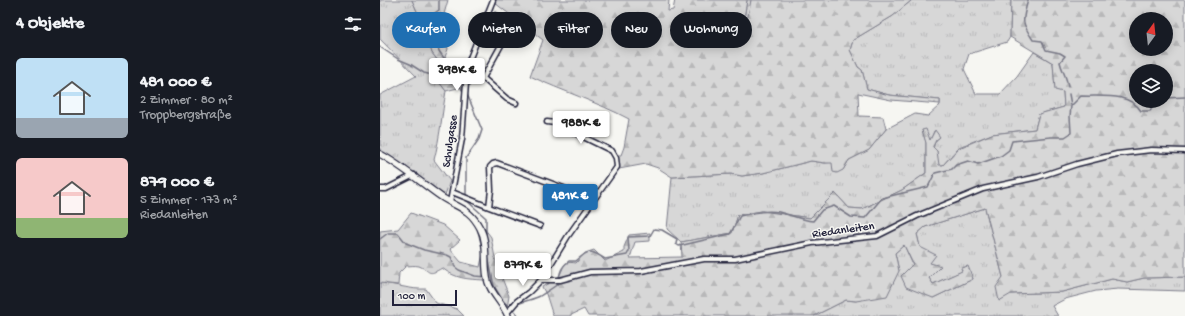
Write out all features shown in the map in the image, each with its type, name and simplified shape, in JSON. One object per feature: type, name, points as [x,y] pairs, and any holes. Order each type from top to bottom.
[{"type":"street","name":"Schulgasse","points":[[450,202],[452,185],[460,157],[466,71],[493,0]]},
{"type":"street","points":[[466,82],[483,78],[500,48]]},
{"type":"street","points":[[483,78],[507,99],[516,102]]},
{"type":"street","points":[[380,154],[398,164],[441,197],[465,209],[474,218],[481,229],[484,240],[487,277],[491,291],[508,313],[514,304],[541,280],[592,199],[616,167],[616,158],[612,151],[555,123],[547,122]]},
{"type":"street","name":"Riedanleiten","points":[[541,280],[558,281],[590,272],[641,271],[704,259],[735,259],[812,243],[877,236],[917,216],[984,189],[1038,177],[1078,164],[1117,154],[1151,150],[1185,151]]},
{"type":"street","points":[[489,207],[491,190],[490,167],[497,163],[592,199]]},
{"type":"street","points":[[380,189],[386,189],[414,176]]},
{"type":"street","points":[[452,192],[540,226]]},
{"type":"green space","points":[[380,0],[412,0],[417,12],[392,12],[392,48],[431,48],[432,53],[449,76],[436,78],[446,91],[434,160],[450,181],[445,195],[380,157],[380,95],[416,76],[380,39]]},
{"type":"green space","points":[[412,0],[448,0],[445,12],[417,12]]},
{"type":"green space","points":[[491,0],[669,0],[668,11],[673,10],[675,0],[747,0],[745,12],[670,12],[670,48],[752,48],[752,12],[749,12],[751,0],[912,0],[893,16],[853,40],[850,50],[858,67],[862,70],[867,89],[889,95],[940,100],[940,104],[891,100],[858,93],[859,116],[883,117],[886,129],[869,150],[849,160],[843,170],[837,173],[833,172],[832,163],[811,161],[763,173],[742,176],[731,174],[672,177],[658,168],[646,164],[619,169],[618,155],[621,155],[624,147],[629,119],[605,107],[530,76],[543,40],[536,35],[536,12],[507,12]]},
{"type":"green space","points":[[747,0],[751,0],[749,12],[745,12]]},
{"type":"green space","points":[[912,0],[1011,0],[1010,37],[1007,42],[969,54],[964,69],[976,94],[1000,94],[1017,76],[1034,52],[1053,63],[1055,89],[1063,92],[1064,107],[1039,114],[1035,129],[992,134],[959,147],[943,165],[938,165],[937,151],[933,147],[936,140],[940,137],[934,131],[930,141],[922,130],[926,142],[926,173],[902,190],[862,209],[849,208],[835,193],[810,218],[762,211],[738,215],[732,233],[681,242],[667,229],[672,177],[731,174],[742,176],[763,173],[811,161],[825,163],[833,162],[843,170],[849,160],[869,150],[886,129],[915,114],[928,116],[940,105],[940,100],[889,95],[867,89],[862,70],[858,67],[850,50],[853,40],[893,16]]},
{"type":"green space","points":[[1011,0],[1185,0],[1185,277],[1144,278],[1127,282],[1112,279],[1062,292],[1011,294],[999,301],[996,287],[1003,277],[985,208],[925,227],[917,234],[920,247],[936,255],[930,263],[941,266],[929,278],[933,284],[962,271],[961,268],[968,266],[973,279],[933,298],[906,287],[901,276],[913,264],[904,245],[895,253],[899,271],[887,296],[856,301],[846,300],[814,316],[588,316],[584,309],[569,316],[553,316],[546,294],[542,287],[558,277],[565,264],[571,262],[576,263],[585,253],[594,250],[605,261],[624,252],[624,247],[629,235],[650,233],[650,241],[635,242],[630,258],[682,257],[681,242],[732,233],[738,215],[762,211],[810,218],[835,193],[849,208],[862,209],[902,190],[926,173],[926,143],[922,130],[926,129],[930,140],[935,130],[940,137],[936,140],[933,147],[937,151],[939,165],[943,165],[959,148],[992,134],[1035,129],[1039,114],[1064,107],[1063,92],[1055,90],[1053,63],[1010,37]]},
{"type":"green space","points":[[431,48],[448,48],[445,57],[465,86],[446,91],[436,78],[449,75],[432,53]]},
{"type":"green space","points":[[985,208],[1003,277],[1011,294],[1062,292],[1112,279],[1127,282],[1144,278],[1185,277],[1185,291],[1118,289],[1096,291],[1065,299],[1052,306],[1058,316],[814,316],[846,300],[856,301],[899,271],[895,253],[904,245],[913,265],[933,298],[973,279],[967,266],[963,271],[933,284],[929,278],[929,263],[920,247],[917,234],[925,227]]},
{"type":"green space","points":[[411,213],[443,225],[460,240],[450,249],[461,262],[480,267],[483,253],[478,232],[484,228],[491,237],[496,263],[509,296],[506,314],[488,291],[484,280],[467,279],[447,272],[442,268],[431,273],[419,266],[406,266],[399,273],[398,285],[380,283],[380,231],[398,229]]},
{"type":"green space","points":[[380,283],[414,289],[426,289],[436,303],[457,309],[464,316],[380,316]]},
{"type":"waterway","points":[[439,0],[439,10],[429,17],[437,26],[443,39],[442,43],[438,47],[439,51],[462,90]]},
{"type":"waterway","points":[[1028,0],[1024,17],[1026,29],[1033,40],[1042,41],[1046,50],[1060,53],[1065,56],[1060,62],[1068,87]]},
{"type":"waterway","points":[[380,47],[424,73],[459,84]]},
{"type":"waterway","points":[[466,195],[466,158],[479,139],[482,130],[467,94]]},
{"type":"waterway","points":[[1069,94],[1071,105]]},
{"type":"waterway","points":[[516,305],[534,299],[554,287],[559,283],[561,270],[566,263],[569,261],[576,261],[584,254],[590,252],[605,259],[627,255],[629,251],[628,237],[650,236],[654,229],[662,230],[677,239],[676,244],[679,246],[730,234],[740,216],[774,211],[800,219],[813,221],[822,210],[834,206],[851,217],[865,218],[882,198],[928,187],[935,173],[952,169],[956,165],[968,161],[978,164],[1001,156],[1009,150],[1012,141],[1065,137],[1071,133],[1071,106],[1081,96],[1106,96],[1122,98],[1129,101]]},
{"type":"waterway","points":[[1173,98],[1185,97]]},
{"type":"waterway","points":[[1138,108],[1141,111],[1150,111],[1152,108]]},
{"type":"waterway","points":[[465,199],[486,218],[486,238]]},
{"type":"waterway","points":[[380,239],[388,233],[398,233],[406,243],[424,250],[451,257],[455,267],[459,270],[475,276],[485,277]]},
{"type":"waterway","points":[[488,256],[494,286],[503,301],[519,316]]}]
